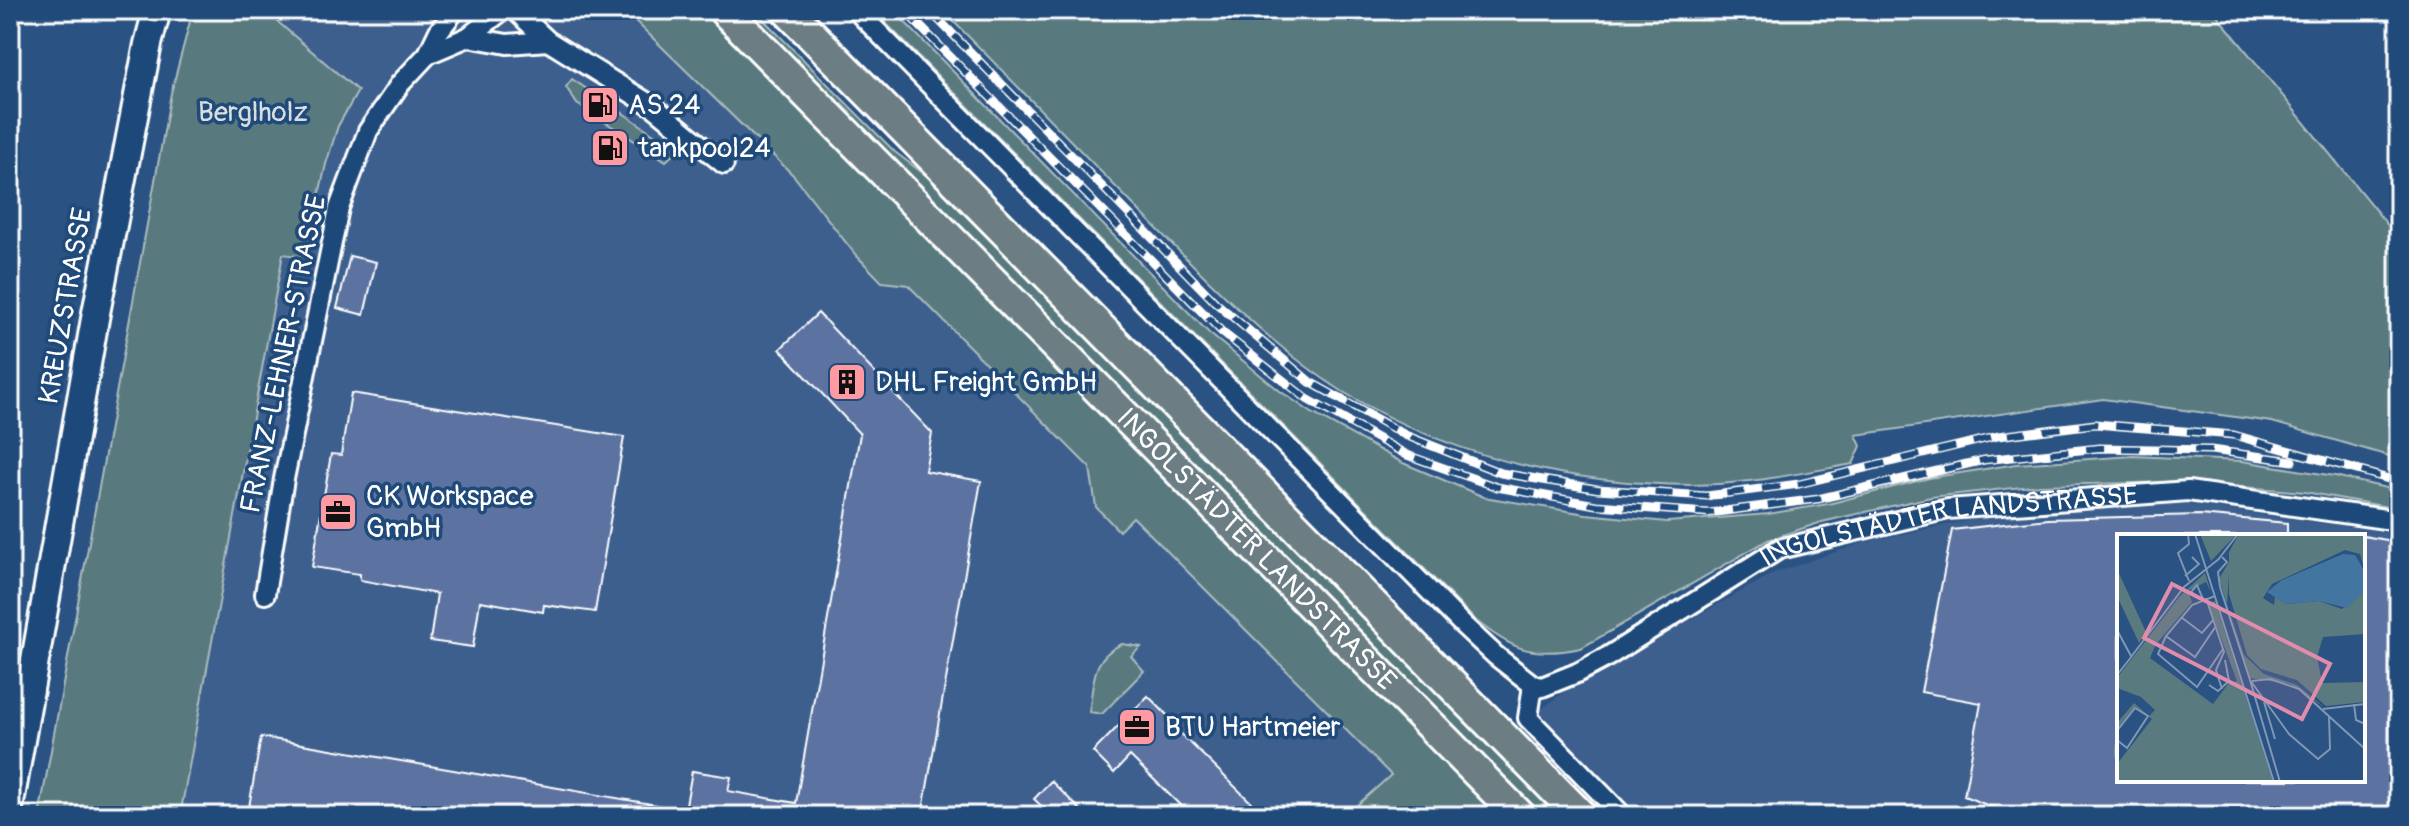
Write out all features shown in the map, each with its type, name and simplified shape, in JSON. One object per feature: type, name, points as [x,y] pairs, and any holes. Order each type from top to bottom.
[{"type":"main road","name":"KREUZSTRASSE","points":[[10,803],[96,313],[157,10]]},
{"type":"main road","name":"INGOLSTÄDTER LANDSTRASSE","points":[[724,10],[1520,816]]},
{"type":"main road","name":"INGOLSTÄDTER LANDSTRASSE","points":[[787,10],[1581,816]]},
{"type":"street","name":"FRANZ-LEHNER-STRASSE","points":[[428,54],[468,37],[503,10]]},
{"type":"street","points":[[515,10],[548,41],[654,107],[724,164]]},
{"type":"street","points":[[856,10],[1464,626],[1533,685],[1528,718],[1623,816]]},
{"type":"street","name":"FRANZ-LEHNER-STRASSE","points":[[265,594],[284,479],[339,208],[368,131],[400,84],[428,54],[439,31],[454,11],[468,37]]},
{"type":"street","points":[[468,37],[507,44],[548,41]]},
{"type":"street","name":"INGOLSTÄDTER LANDSTRASSE","points":[[1533,685],[1542,687],[1607,657],[1779,549],[1948,509],[2188,491],[2399,521]]},
{"type":"shaded area","points":[[264,10],[624,10],[794,176],[855,254],[882,282],[907,285],[1091,468],[1096,507],[1118,531],[1132,517],[1391,776],[1345,816],[180,816],[284,254],[305,256],[326,164],[338,126],[357,91]]},
{"type":"shaded area","points":[[2184,504],[2399,534],[2399,816],[1632,816],[1538,721],[1536,713],[1572,686],[1774,573],[1865,542],[2008,512]]},
{"type":"green space","name":"Berglholz","points":[[193,10],[264,10],[358,91],[338,126],[305,257],[283,254],[180,816],[39,816],[171,93]]},
{"type":"green space","points":[[624,10],[703,10],[1498,816],[1345,816],[1391,775],[1133,517],[1119,531],[1096,507],[1090,468],[908,285],[882,282],[855,254],[794,176]]},
{"type":"green space","points":[[741,10],[754,10],[895,152],[953,196],[1565,816],[1538,816]]},
{"type":"green space","points":[[873,10],[893,10],[1209,333],[1280,391],[1312,413],[1403,463],[1484,497],[1586,514],[1667,522],[1768,514],[1828,504],[1929,478],[2016,464],[2133,456],[2242,461],[2335,476],[2399,491],[2399,509],[2305,492],[2178,482],[2041,485],[1931,497],[1822,522],[1768,540],[1581,648],[1549,652],[1523,649],[1500,638],[1474,619]]},
{"type":"green space","points":[[942,10],[2213,10],[2399,239],[2399,459],[2272,422],[2103,399],[1856,435],[1861,446],[1853,464],[1732,483],[1692,485],[1601,479],[1512,463],[1469,450],[1426,434],[1345,393],[1272,339],[1227,299]]},
{"type":"green space","points":[[572,79],[678,150],[666,161],[577,104],[566,87]]},
{"type":"green space","points":[[1122,644],[1141,647],[1131,656],[1144,671],[1102,714],[1089,712],[1099,663],[1112,649]]},
{"type":"building","points":[[350,256],[376,262],[364,315],[337,308]]},
{"type":"building","points":[[818,313],[932,433],[925,471],[981,481],[922,816],[684,816],[692,771],[731,777],[728,791],[796,803],[860,434],[780,349]]},
{"type":"building","points":[[351,393],[624,437],[595,612],[544,605],[543,612],[480,601],[473,647],[430,641],[437,594],[360,580],[360,574],[312,567],[331,454],[341,455]]},
{"type":"building","points":[[2200,515],[2287,523],[2287,534],[2117,534],[2117,782],[2365,782],[2365,536],[2399,542],[2399,816],[2015,816],[1964,796],[1981,703],[1921,692],[1952,530],[2048,519]]},
{"type":"building","points":[[1148,696],[1169,717],[1167,720],[1265,816],[1191,816],[1130,756],[1114,773],[1093,752]]},
{"type":"building","points":[[261,737],[663,806],[662,816],[270,816],[271,810],[249,807]]},
{"type":"building","points":[[1051,781],[1087,816],[1052,816],[1034,799]]},
{"type":"railway","points":[[904,10],[1223,333],[1307,399],[1407,455],[1497,487],[1596,505],[1709,513],[1818,499],[1984,460],[2099,448],[2211,450],[2293,461]]},
{"type":"railway","points":[[929,10],[1216,303],[1310,382],[1405,435],[1501,473],[1597,489],[1707,496],[1799,484],[1998,436],[2095,424],[2234,435],[2399,482]]},
{"type":"place","name":"AS 24","points":[[600,105]]},
{"type":"place","name":"tankpool24","points":[[610,148]]},
{"type":"place","name":"DHL Freight GmbH","points":[[847,382]]},
{"type":"place","name":"CK Workspace GmbH","points":[[338,512]]},
{"type":"place","name":"BTU Hartmeier","points":[[1137,727]]}]
